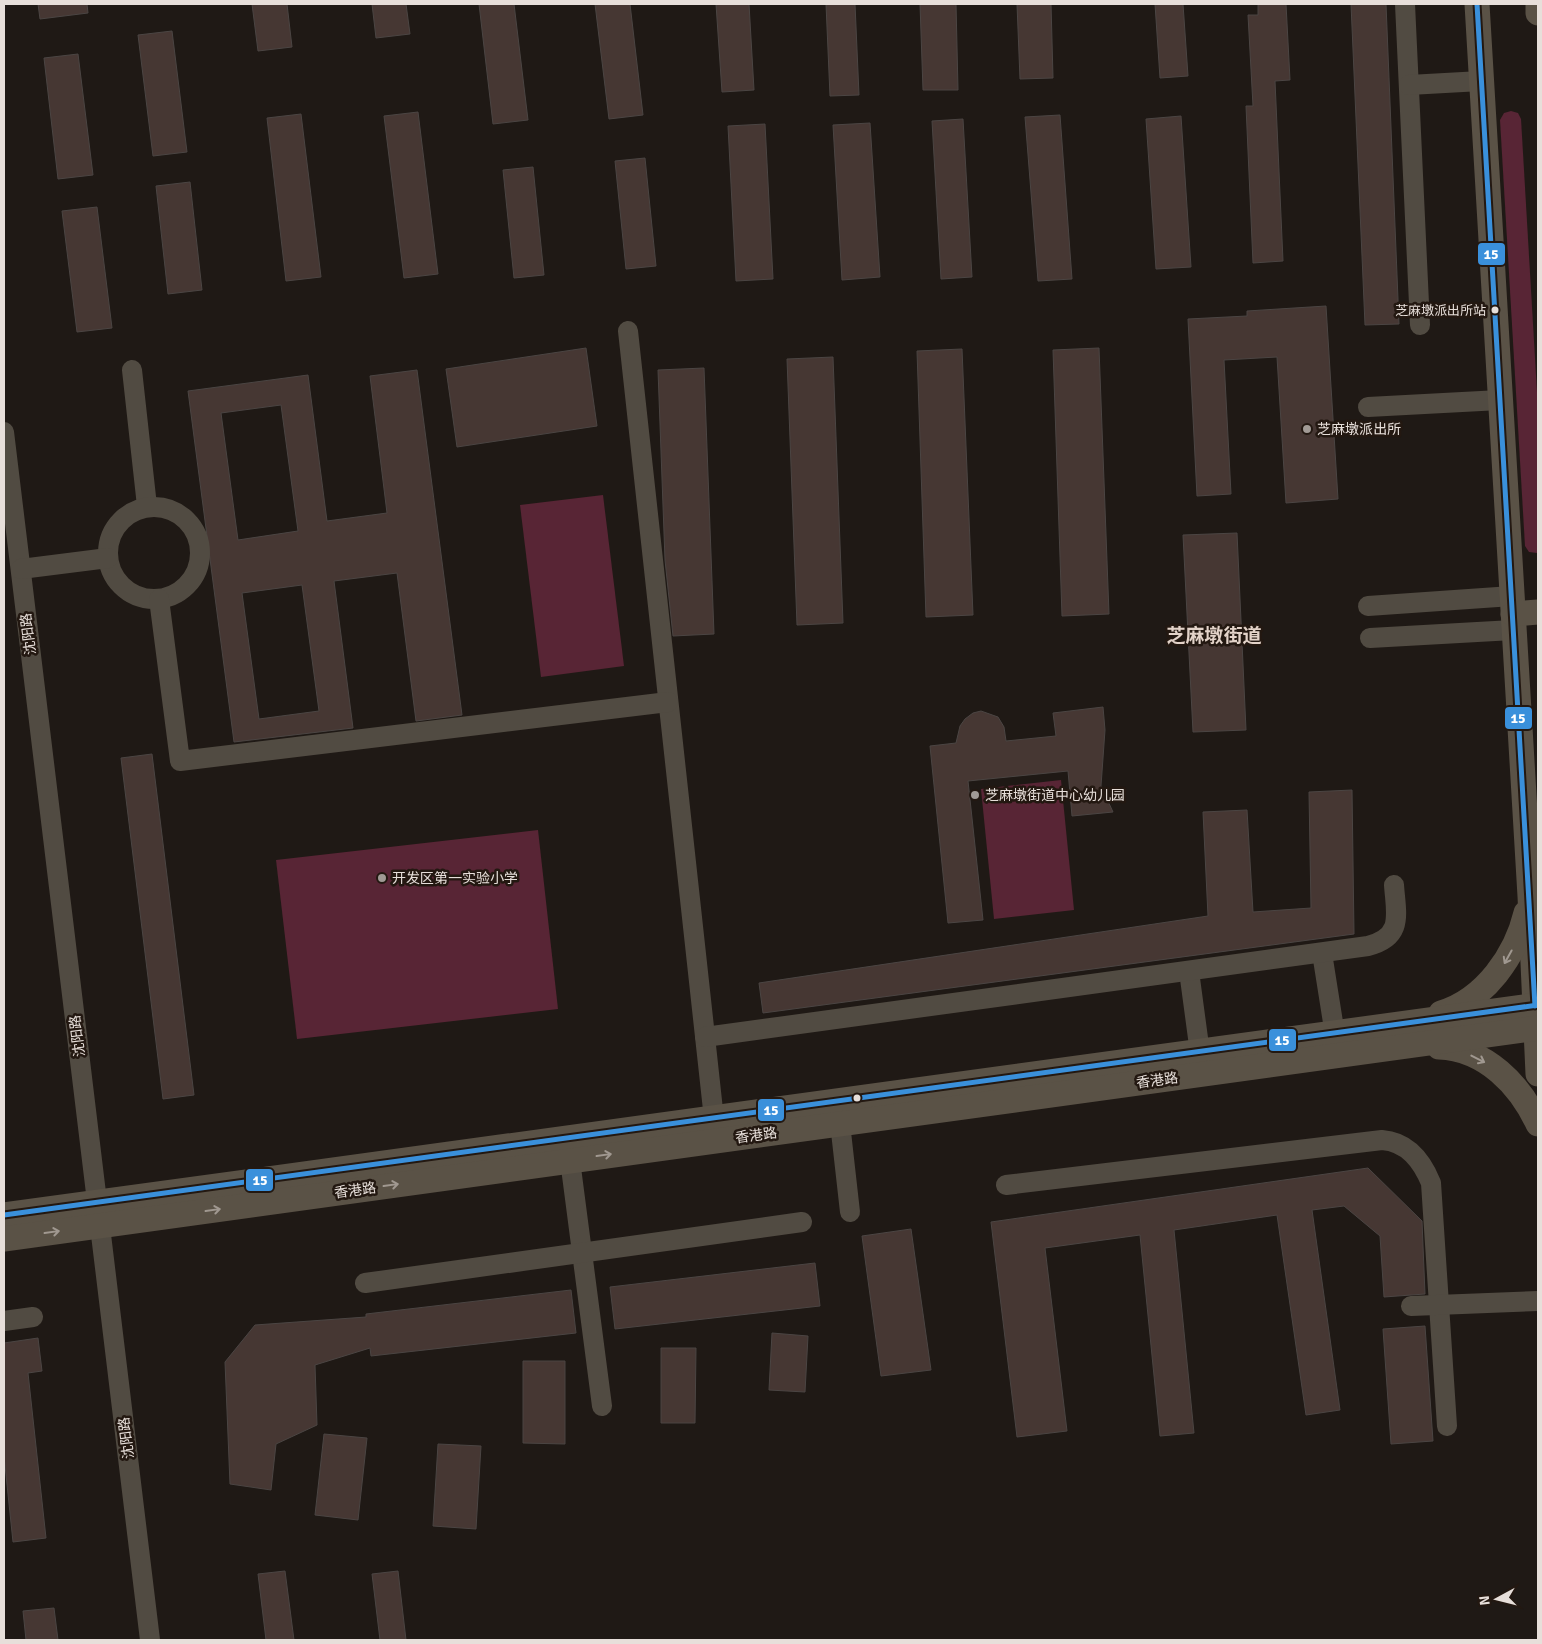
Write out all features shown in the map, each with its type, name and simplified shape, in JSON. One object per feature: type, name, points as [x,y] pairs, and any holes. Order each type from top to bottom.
[{"type":"main road","points":[[1476,4],[1530,896],[1537,1017],[1538,1074]]},
{"type":"main road","points":[[1538,4],[1538,13]]},
{"type":"main road","points":[[1512,613],[1538,612]]},
{"type":"main road","points":[[1413,1034],[1479,992],[1504,965],[1522,932],[1530,896]]},
{"type":"main road","name":"香港路","points":[[4,1215],[99,1214],[570,1160],[840,1123],[1413,1034],[1537,1017]]},
{"type":"main road","name":"香港路","points":[[4,1239],[99,1214],[714,1119],[1335,1034],[1413,1034]]},
{"type":"main road","points":[[1413,1034],[1478,1057],[1506,1076],[1527,1101],[1538,1124]]},
{"type":"street","points":[[1405,4],[1420,325]]},
{"type":"street","points":[[1408,85],[1481,81]]},
{"type":"street","points":[[628,331],[714,1119]]},
{"type":"street","points":[[132,370],[148,506]]},
{"type":"street","points":[[1368,407],[1500,400]]},
{"type":"street","name":"沈阳路","points":[[4,432],[150,1640]]},
{"type":"street","points":[[148,506],[174,511],[185,518],[194,528],[199,541],[198,567],[192,579],[177,592],[158,599],[144,598],[131,593],[120,584],[112,572],[108,558],[111,535],[117,524],[136,510],[148,506]]},
{"type":"street","points":[[21,569],[108,558]]},
{"type":"street","points":[[158,599],[180,761],[668,702]]},
{"type":"street","points":[[1368,606],[1512,613]]},
{"type":"street","points":[[1370,638],[1512,613]]},
{"type":"street","points":[[705,1037],[1378,944],[1394,932],[1396,923],[1394,885]]},
{"type":"street","points":[[1322,953],[1335,1034]]},
{"type":"street","points":[[1189,971],[1200,1053]]},
{"type":"street","points":[[840,1123],[850,1212]]},
{"type":"street","points":[[1006,1185],[1389,1141],[1413,1153],[1423,1165],[1431,1183],[1447,1426]]},
{"type":"street","points":[[570,1160],[602,1406]]},
{"type":"street","points":[[365,1283],[802,1222]]},
{"type":"street","points":[[1411,1306],[1538,1301]]},
{"type":"street","points":[[4,1321],[33,1317]]},
{"type":"shaded area","points":[[1511,111],[1518,113],[1521,119],[1538,409],[1537,553],[1529,552],[1525,546],[1500,120],[1504,113]]},
{"type":"shaded area","points":[[603,495],[624,666],[541,677],[520,505]]},
{"type":"shaded area","points":[[1061,780],[1074,910],[994,919],[981,789]]},
{"type":"shaded area","points":[[538,830],[558,1009],[297,1039],[276,860]]},
{"type":"building","points":[[38,4],[87,4],[88,13],[40,19]]},
{"type":"building","points":[[252,4],[287,4],[292,47],[258,51]]},
{"type":"building","points":[[372,4],[406,4],[410,34],[376,38]]},
{"type":"building","points":[[479,4],[514,4],[528,120],[493,124]]},
{"type":"building","points":[[595,4],[630,4],[643,115],[609,119]]},
{"type":"building","points":[[716,4],[749,4],[754,90],[722,92]]},
{"type":"building","points":[[826,4],[855,4],[859,95],[830,96]]},
{"type":"building","points":[[920,4],[956,4],[958,90],[923,90]]},
{"type":"building","points":[[1017,4],[1051,4],[1053,78],[1020,79]]},
{"type":"building","points":[[1155,4],[1183,4],[1188,76],[1160,78]]},
{"type":"building","points":[[1258,4],[1286,4],[1290,80],[1275,81],[1283,261],[1253,263],[1246,106],[1253,106],[1248,15],[1258,15]]},
{"type":"building","points":[[1351,4],[1386,4],[1399,324],[1365,325]]},
{"type":"building","points":[[172,31],[187,152],[153,156],[138,35]]},
{"type":"building","points":[[78,54],[93,175],[58,179],[44,58]]},
{"type":"building","points":[[418,112],[438,274],[404,278],[384,116]]},
{"type":"building","points":[[301,114],[321,277],[286,281],[267,118]]},
{"type":"building","points":[[1060,115],[1072,279],[1038,281],[1025,117]]},
{"type":"building","points":[[1181,116],[1191,267],[1156,269],[1146,119]]},
{"type":"building","points":[[963,119],[972,277],[941,279],[932,121]]},
{"type":"building","points":[[870,123],[880,277],[842,280],[833,125]]},
{"type":"building","points":[[765,124],[773,279],[736,281],[728,126]]},
{"type":"building","points":[[645,158],[656,266],[626,269],[615,161]]},
{"type":"building","points":[[533,167],[544,275],[514,278],[503,170]]},
{"type":"building","points":[[190,182],[202,290],[168,294],[156,186]]},
{"type":"building","points":[[97,207],[112,328],[77,332],[62,211]]},
{"type":"building","name":"芝麻墩派出所","points":[[1326,306],[1338,499],[1286,503],[1277,357],[1224,360],[1231,494],[1197,496],[1188,319],[1247,316],[1247,311]]},
{"type":"building","points":[[586,348],[597,426],[457,447],[446,369]]},
{"type":"building","points":[[1099,348],[1109,614],[1062,616],[1053,350]]},
{"type":"building","points":[[962,349],[973,615],[926,617],[917,351]]},
{"type":"building","points":[[833,357],[843,623],[797,625],[787,359]]},
{"type":"building","points":[[704,368],[714,634],[673,636],[665,560],[658,370]]},
{"type":"building","points":[[417,370],[462,715],[416,721],[397,573],[334,581],[353,728],[234,742],[188,391],[308,375],[327,521],[387,513],[370,376]],"holes":[[[281,405],[298,531],[238,540],[221,413]],[[302,585],[319,711],[259,719],[242,593]]]},
{"type":"building","points":[[1237,533],[1246,730],[1193,732],[1183,535]]},
{"type":"building","points":[[1103,707],[1105,730],[1101,786],[1113,812],[1072,816],[1068,771],[968,781],[983,920],[948,923],[930,746],[956,743],[960,726],[965,719],[973,713],[981,711],[998,717],[1004,727],[1006,741],[1056,736],[1053,713]]},
{"type":"building","points":[[152,754],[194,1095],[163,1099],[121,758]]},
{"type":"building","points":[[1352,790],[1354,934],[763,1013],[759,983],[1208,916],[1203,812],[1247,810],[1253,912],[1311,908],[1309,792]]},
{"type":"building","points":[[1368,1168],[1422,1221],[1425,1294],[1384,1297],[1380,1236],[1344,1206],[1312,1210],[1340,1410],[1306,1415],[1277,1215],[1174,1230],[1194,1433],[1160,1436],[1140,1235],[1045,1248],[1067,1431],[1017,1437],[991,1222]]},
{"type":"building","points":[[911,1229],[931,1370],[881,1376],[862,1236]]},
{"type":"building","points":[[815,1263],[820,1306],[615,1329],[610,1287]]},
{"type":"building","points":[[571,1290],[576,1333],[371,1356],[370,1348],[315,1365],[317,1425],[276,1444],[271,1490],[230,1484],[225,1362],[255,1325],[366,1317],[366,1314]]},
{"type":"building","points":[[1425,1326],[1433,1441],[1391,1444],[1383,1329]]},
{"type":"building","points":[[772,1333],[808,1336],[805,1392],[769,1390]]},
{"type":"building","points":[[38,1338],[42,1371],[28,1373],[46,1538],[13,1542],[4,1456],[4,1343]]},
{"type":"building","points":[[661,1348],[696,1348],[695,1423],[661,1423]]},
{"type":"building","points":[[523,1361],[565,1361],[565,1444],[523,1443]]},
{"type":"building","points":[[324,1434],[367,1438],[358,1520],[315,1515]]},
{"type":"building","points":[[438,1444],[481,1446],[476,1529],[433,1526]]},
{"type":"building","points":[[285,1571],[294,1640],[266,1640],[258,1574]]},
{"type":"building","points":[[398,1571],[406,1640],[380,1640],[372,1574]]},
{"type":"building","points":[[54,1608],[58,1640],[26,1640],[23,1611]]},
{"type":"transit line","name":"15","points":[[1477,4],[1535,1006]]},
{"type":"transit line","name":"15","points":[[4,1215],[1538,1005]]},
{"type":"place","name":"芝麻墩派出所站","points":[[1495,310]]},
{"type":"place","name":"芝麻墩派出所","points":[[1307,429]]},
{"type":"place","name":"芝麻墩街道中心幼儿园","points":[[975,795]]},
{"type":"place","name":"开发区第一实验小学","points":[[382,878]]},
{"type":"district","name":"芝麻墩街道","points":[[1214,635]]}]
